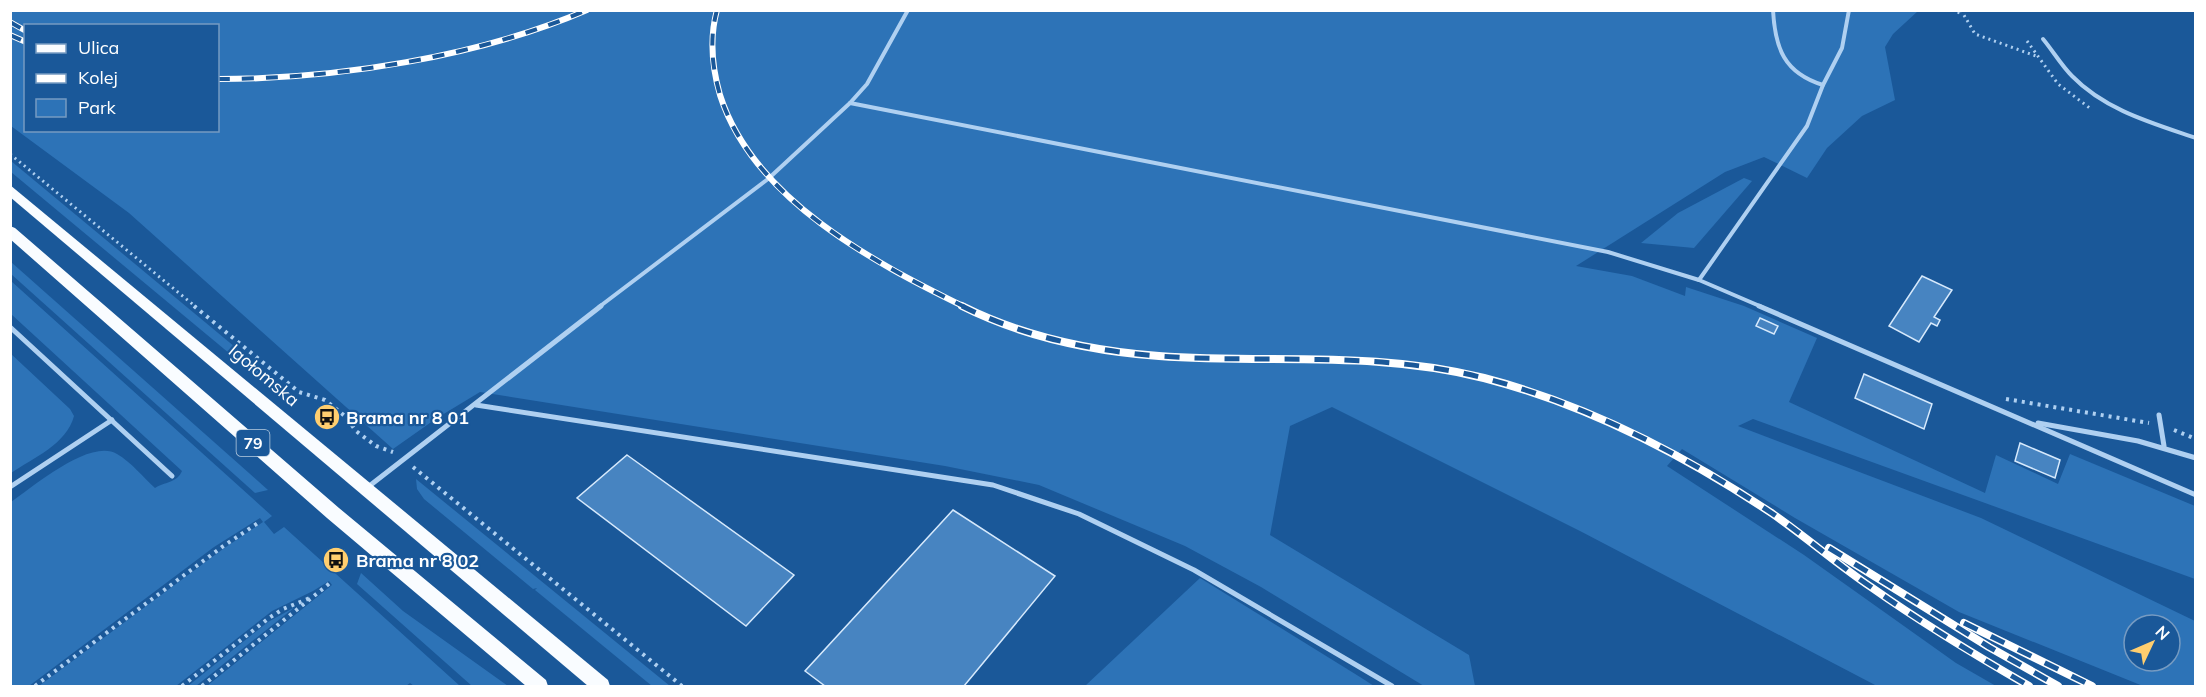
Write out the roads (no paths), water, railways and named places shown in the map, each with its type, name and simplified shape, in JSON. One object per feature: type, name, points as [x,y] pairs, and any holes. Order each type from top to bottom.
[{"type":"main road","name":"Igołomska","points":[[10,189],[601,687]]},
{"type":"main road","name":"79","points":[[10,231],[300,484],[539,687]]},
{"type":"lane","points":[[366,489],[652,266],[768,179],[850,104],[867,84],[908,10]]},
{"type":"lane","points":[[1773,10],[1774,32],[1779,51],[1804,79],[1823,85]]},
{"type":"lane","points":[[1699,280],[1806,126],[1842,48],[1850,10]]},
{"type":"lane","points":[[2043,39],[2080,83],[2109,104],[2142,120],[2196,138]]},
{"type":"lane","points":[[850,104],[1608,252],[1699,280],[2196,495]]},
{"type":"lane","points":[[10,327],[172,476]]},
{"type":"lane","points":[[476,405],[993,485],[1079,514],[1194,570],[1392,687]]},
{"type":"lane","points":[[2159,415],[2164,446]]},
{"type":"lane","points":[[10,487],[112,420]]},
{"type":"lane","points":[[2030,422],[2164,446],[2196,458]]},
{"type":"railway","points":[[219,79],[311,75],[406,62],[500,41],[587,10]]},
{"type":"railway","points":[[717,10],[712,53],[720,95],[736,132],[759,166],[788,196],[820,223],[856,248],[965,307]]},
{"type":"railway","points":[[10,22],[24,30]]},
{"type":"railway","points":[[10,35],[24,41]]},
{"type":"railway","points":[[962,306],[1033,334],[1083,346],[1159,356],[1402,364],[1442,369],[1484,378],[1560,402],[1634,434],[1705,471],[1773,514],[1858,578],[1910,613],[2029,686]]},
{"type":"railway","points":[[1829,548],[1989,647],[2058,686]]},
{"type":"railway","points":[[1964,623],[2092,686]]},
{"type":"place","name":"Brama nr 8 01","points":[[327,417]]},
{"type":"place","name":"Brama nr 8 02","points":[[336,560]]}]
